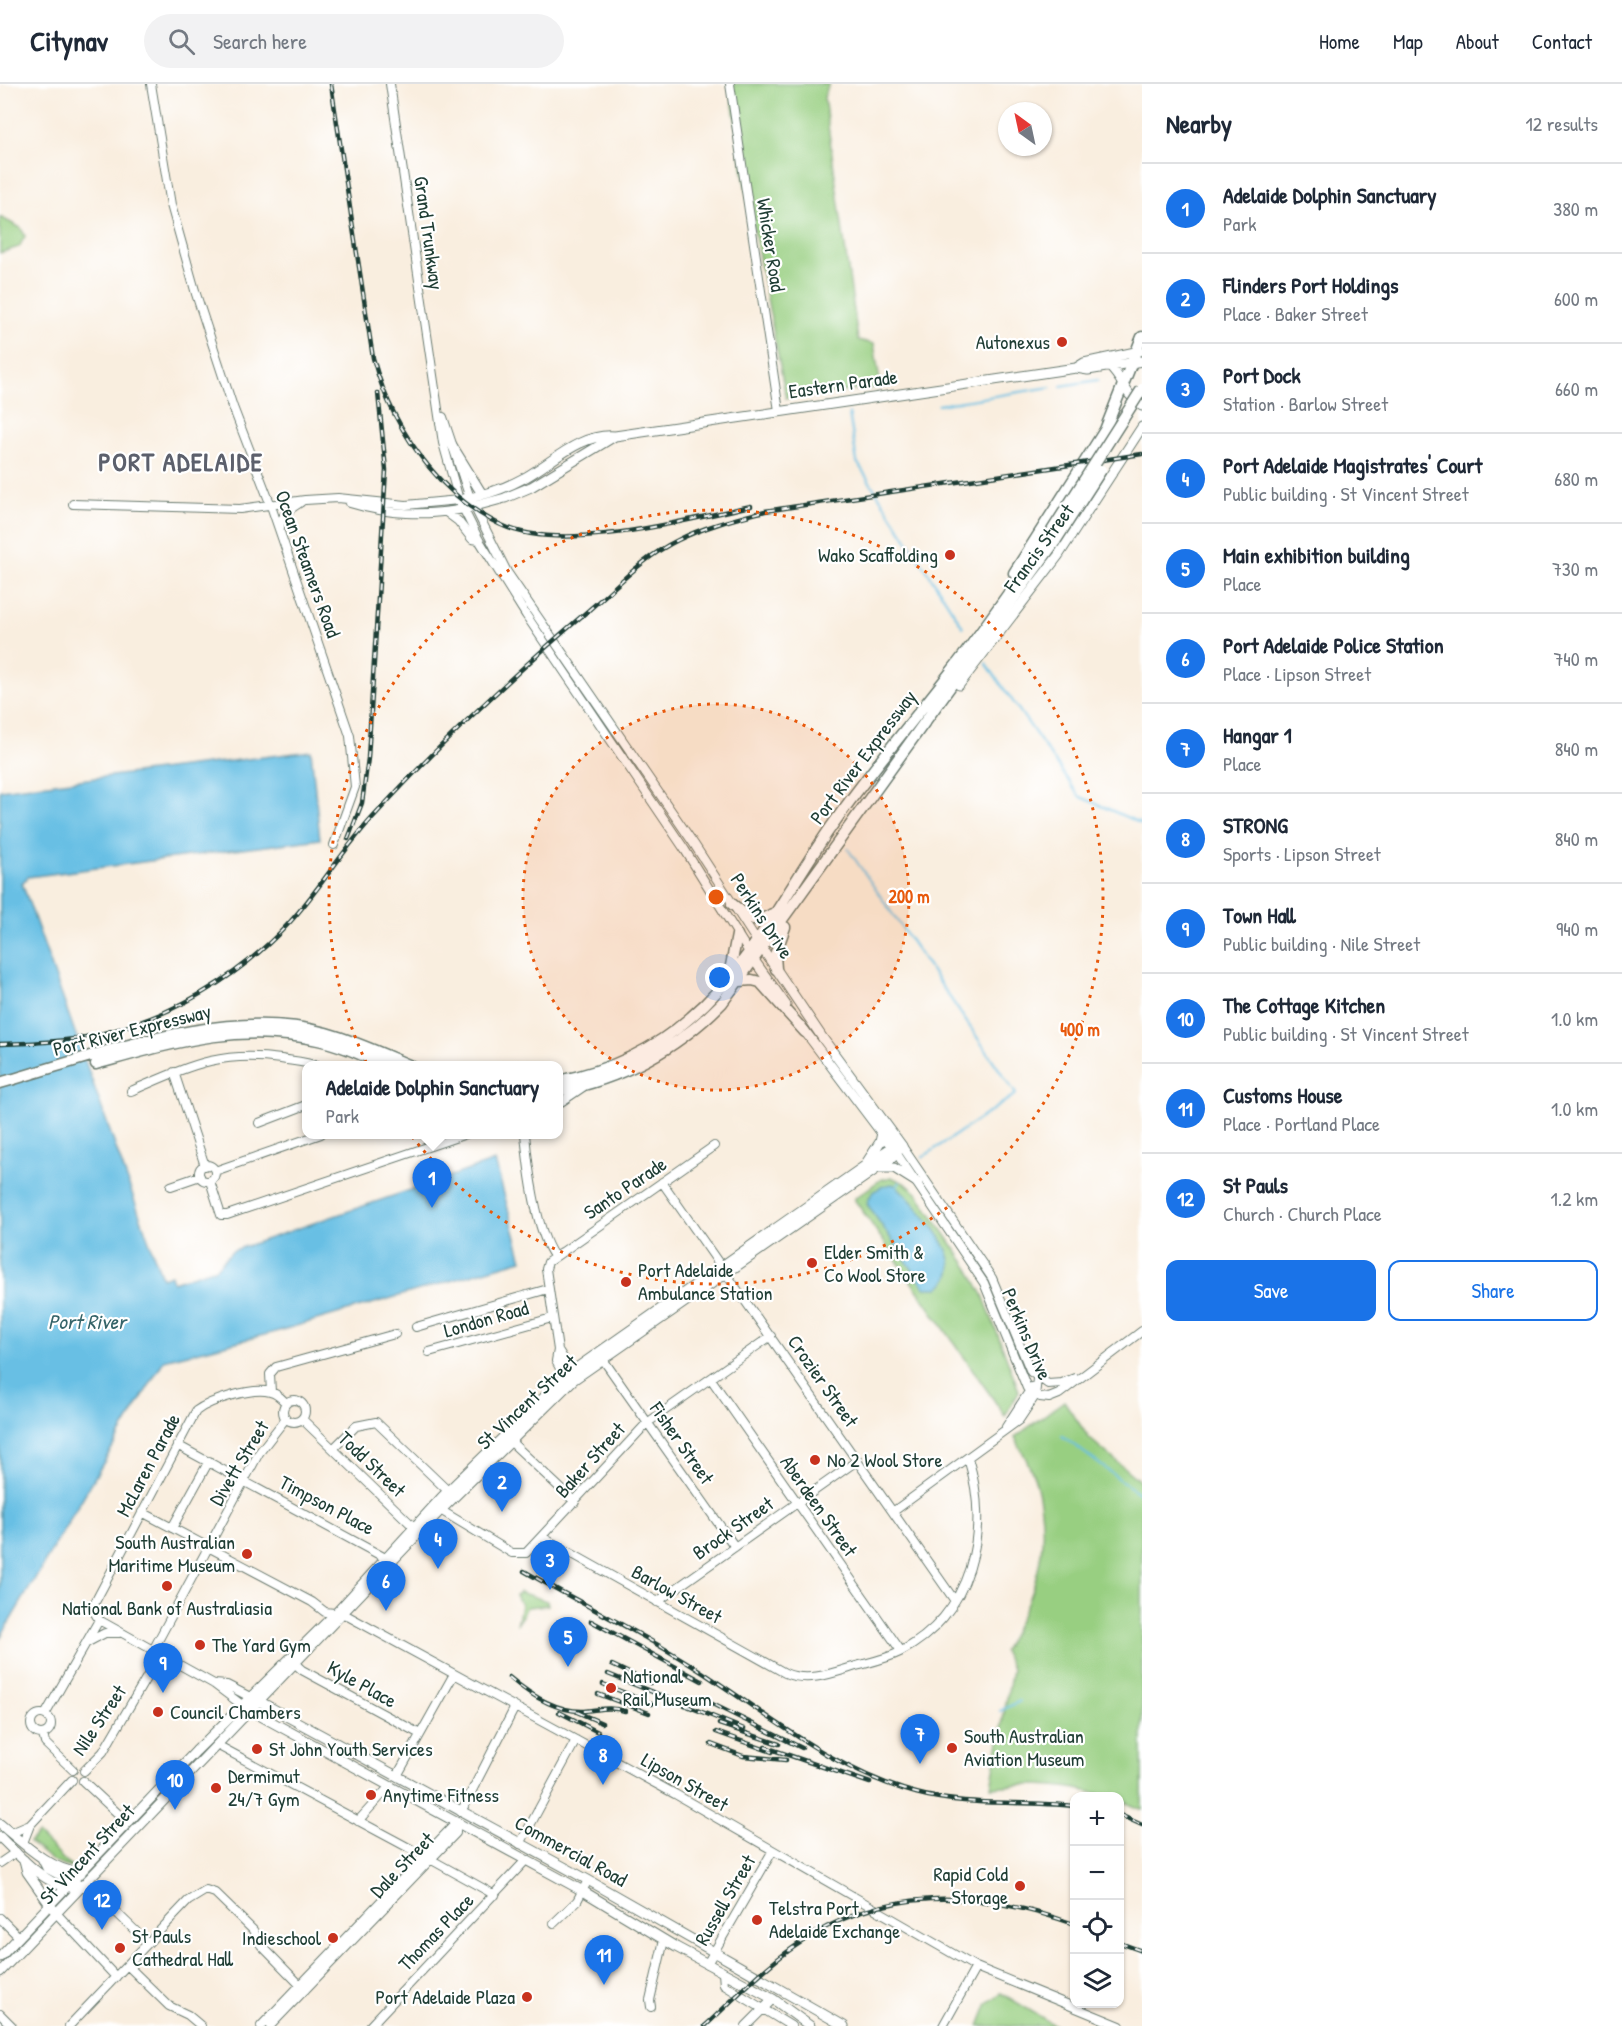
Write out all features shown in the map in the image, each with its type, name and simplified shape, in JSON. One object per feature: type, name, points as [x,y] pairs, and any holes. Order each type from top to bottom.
[{"type":"highway","points":[[962,657],[1097,445],[1139,350]]},
{"type":"highway","name":"Port River Expressway","points":[[759,945],[775,912],[844,808],[1052,538],[1142,389]]},
{"type":"highway","name":"Port River Expressway","points":[[563,1081],[608,1068],[646,1050],[690,1019],[734,978],[809,882],[1052,538],[1142,405]]},
{"type":"highway","points":[[897,757],[916,739],[959,685]]},
{"type":"highway","points":[[776,969],[775,956],[780,934],[806,894],[809,882]]},
{"type":"highway","points":[[731,903],[755,921],[760,921],[775,912]]},
{"type":"highway","points":[[737,935],[734,978],[760,982],[805,1032]]},
{"type":"highway","name":"Port River Expressway","points":[[563,1090],[617,1075],[680,1040],[720,1005],[734,978]]},
{"type":"highway","name":"Port River Expressway","points":[[0,1083],[219,1026],[242,1024],[283,1026],[325,1033],[400,1061]]},
{"type":"highway","name":"Port River Expressway","points":[[0,1090],[157,1043],[219,1034],[282,1034],[327,1043],[376,1061]]},
{"type":"main road","name":"Eastern Parade","points":[[1076,368],[1084,363],[1139,350]]},
{"type":"main road","name":"Eastern Parade","points":[[466,506],[470,498],[525,478],[585,441],[601,435],[615,436],[1076,368],[1088,370],[1109,366],[1139,350]]},
{"type":"main road","points":[[1109,366],[1118,373],[1124,391],[1142,405]]},
{"type":"main road","name":"Francis Street","points":[[959,685],[1058,556],[1142,427]]},
{"type":"main road","name":"Eastern Parade","points":[[466,506],[531,487],[615,436]]},
{"type":"main road","points":[[450,442],[482,494]]},
{"type":"main road","name":"Perkins Drive","points":[[759,945],[897,1149]]},
{"type":"main road","name":"Perkins Drive","points":[[752,956],[805,1032],[882,1133],[897,1149]]},
{"type":"main road","points":[[882,1133],[870,1167],[894,1168],[918,1183]]},
{"type":"main road","name":"St Vincent Street","points":[[0,1956],[242,1705],[292,1661],[340,1613],[437,1508],[571,1377],[897,1149]]},
{"type":"main road","name":"St Vincent Street","points":[[571,1377],[602,1358],[724,1269]]},
{"type":"main road","name":"St Vincent Street","points":[[437,1508],[448,1491],[508,1439]]},
{"type":"main road","name":"St Vincent Street","points":[[0,1972],[260,1702],[292,1661]]},
{"type":"main road","name":"Commercial Road","points":[[250,1697],[588,1880],[767,1982],[794,2000],[844,2026]]},
{"type":"main road","name":"Commercial Road","points":[[242,1705],[583,1891],[676,1947],[773,1999],[810,2026]]},
{"type":"main road","points":[[456,1823],[461,1812]]},
{"type":"main road","points":[[0,1824],[42,1858],[68,1872],[81,1873]]},
{"type":"main road","points":[[0,1837],[48,1879],[82,1886]]},
{"type":"main road","points":[[42,1858],[47,1868],[69,1885]]},
{"type":"main road","points":[[24,1860],[27,1872],[56,1913]]},
{"type":"main road","points":[[546,1871],[550,1860]]},
{"type":"main road","points":[[674,1929],[671,1936],[676,1947]]},
{"type":"main road","points":[[767,1982],[773,1999],[788,2002],[794,2000]]},
{"type":"street","name":"Ocean Steamers Road","points":[[151,84],[177,232],[233,407],[270,503],[350,736],[355,787],[334,845]]},
{"type":"street","name":"Grand Trunkway","points":[[390,84],[443,443],[466,506]]},
{"type":"street","name":"Whicker Road","points":[[730,84],[779,411]]},
{"type":"street","name":"Grand Trunkway","points":[[435,387],[450,442],[470,498]]},
{"type":"street","name":"Eastern Parade","points":[[73,504],[240,509],[270,503],[338,498],[406,505],[466,506]]},
{"type":"street","name":"Eastern Parade","points":[[338,498],[394,513],[446,512],[466,506]]},
{"type":"street","points":[[279,532],[280,519],[288,510],[305,500]]},
{"type":"street","name":"Perkins Drive","points":[[466,506],[479,540],[526,615],[685,850],[752,956]]},
{"type":"street","name":"Perkins Drive","points":[[466,506],[513,581],[694,844],[759,945]]},
{"type":"street","points":[[446,512],[458,521],[472,539],[479,540]]},
{"type":"street","points":[[131,1091],[214,1058],[252,1055],[302,1063]]},
{"type":"street","points":[[171,1186],[200,1176],[205,1166],[174,1072]]},
{"type":"street","points":[[563,1101],[584,1086]]},
{"type":"street","points":[[259,1123],[302,1107]]},
{"type":"street","points":[[205,1166],[215,1171],[307,1139]]},
{"type":"street","points":[[210,1181],[221,1215],[227,1215],[451,1139]]},
{"type":"street","points":[[525,1139],[527,1161],[545,1240],[554,1256],[546,1269],[558,1350],[556,1353],[558,1366],[563,1374],[571,1377]]},
{"type":"street","name":"Santo Parade","points":[[554,1256],[714,1146]]},
{"type":"street","name":"Perkins Drive","points":[[897,1149],[987,1288],[1032,1393],[1053,1397],[1082,1375]]},
{"type":"street","name":"Perkins Drive","points":[[897,1149],[992,1278],[1027,1366],[1037,1379],[1060,1384],[1082,1375]]},
{"type":"street","points":[[210,1181],[215,1171]]},
{"type":"street","points":[[200,1176],[210,1181]]},
{"type":"street","name":"Crozier Street","points":[[662,1182],[955,1601]]},
{"type":"street","points":[[416,1327],[548,1289]]},
{"type":"street","name":"London Road","points":[[429,1352],[552,1318]]},
{"type":"street","points":[[1082,1375],[1142,1332]]},
{"type":"street","points":[[286,1403],[271,1392],[270,1374],[272,1370],[395,1334]]},
{"type":"street","name":"Baker Street","points":[[437,1508],[519,1554],[526,1553],[647,1423],[771,1336]]},
{"type":"street","name":"Fisher Street","points":[[602,1358],[735,1547]]},
{"type":"street","points":[[894,1511],[1019,1420],[1037,1379]]},
{"type":"street","name":"Aberdeen Street","points":[[711,1380],[901,1651]]},
{"type":"street","name":"McLaren Parade","points":[[99,1620],[92,1608],[94,1601],[192,1416],[202,1406],[253,1392],[271,1392]]},
{"type":"street","points":[[294,1400],[302,1403],[305,1412],[302,1419],[293,1422],[286,1418],[283,1410],[286,1403],[294,1400]]},
{"type":"street","name":"Divett Street","points":[[156,1654],[245,1480],[269,1438],[286,1418]]},
{"type":"street","name":"Todd Street","points":[[302,1419],[417,1530]]},
{"type":"street","points":[[333,1449],[356,1426],[376,1422],[448,1491]]},
{"type":"street","points":[[508,1439],[574,1502]]},
{"type":"street","name":"Timpson Place","points":[[177,1445],[389,1560]]},
{"type":"street","points":[[901,1651],[934,1627],[955,1601],[972,1566],[979,1528],[977,1498],[968,1458]]},
{"type":"street","name":"Brock Street","points":[[657,1602],[858,1460]]},
{"type":"street","points":[[172,1528],[209,1461]]},
{"type":"street","name":"Lipson Street","points":[[142,1512],[325,1612],[340,1613],[576,1740],[976,1967],[1120,2026]]},
{"type":"street","name":"Barlow Street","points":[[542,1537],[796,1677],[827,1674],[901,1651]]},
{"type":"street","points":[[45,1715],[99,1620]]},
{"type":"street","name":"Commercial Road","points":[[99,1620],[156,1654],[214,1684],[242,1705]]},
{"type":"street","points":[[85,1645],[105,1633],[120,1633]]},
{"type":"street","name":"Nile Street","points":[[84,1771],[103,1752],[156,1654]]},
{"type":"street","name":"Kyle Place","points":[[292,1661],[420,1734]]},
{"type":"street","points":[[397,1776],[454,1674]]},
{"type":"street","name":"Commercial Road","points":[[214,1684],[228,1685],[250,1697]]},
{"type":"street","points":[[461,1812],[515,1707]]},
{"type":"street","points":[[38,1715],[45,1715],[50,1719],[51,1726],[43,1734],[34,1731],[32,1722],[38,1715]]},
{"type":"street","points":[[43,1734],[45,1743],[73,1770]]},
{"type":"street","points":[[520,1844],[576,1740]]},
{"type":"street","points":[[218,1745],[495,1895]]},
{"type":"street","points":[[73,1770],[78,1768],[84,1771],[83,1781]]},
{"type":"street","points":[[73,1770],[72,1780],[77,1783],[83,1781]]},
{"type":"street","name":"Nile Street","points":[[23,1843],[30,1825],[72,1780]]},
{"type":"street","points":[[83,1781],[128,1823]]},
{"type":"street","points":[[358,1821],[389,1787]]},
{"type":"street","name":"Dale Street","points":[[261,2026],[302,1988],[427,1858],[456,1833],[456,1823]]},
{"type":"street","name":"Nile Street","points":[[11,1833],[30,1825]]},
{"type":"street","points":[[2,1861],[9,1859],[12,1849]]},
{"type":"street","name":"Russell Street","points":[[707,1964],[772,1852]]},
{"type":"street","name":"Thomas Place","points":[[370,2026],[526,1860]]},
{"type":"street","points":[[554,1923],[577,1901],[588,1880]]},
{"type":"street","points":[[82,1886],[92,1889],[148,1943]]},
{"type":"street","points":[[69,2026],[201,1891],[211,1891],[253,1930],[261,1945],[302,1988]]},
{"type":"street","points":[[56,1913],[116,1977]]},
{"type":"street","points":[[0,1918],[19,1937]]},
{"type":"street","points":[[651,2007],[650,2000],[664,1940]]},
{"type":"street","points":[[127,1965],[169,2006],[189,2014],[201,2026]]},
{"type":"street","points":[[943,2026],[976,1967]]},
{"type":"street","name":"Commercial Road","points":[[723,1973],[724,1985],[791,2026]]},
{"type":"street","name":"Dale Street","points":[[270,2026],[302,1988]]},
{"type":"street","points":[[746,2026],[773,1999]]},
{"type":"street","points":[[0,2014],[12,2026]]},
{"type":"green space","points":[[730,84],[829,84],[824,97],[858,340],[874,344],[881,387],[786,398],[744,178]]},
{"type":"green space","points":[[0,217],[21,228],[25,236],[19,247],[0,253]]},
{"type":"green space","points":[[891,1177],[906,1184],[917,1193],[969,1269],[983,1295],[1019,1391],[1005,1416],[854,1199],[880,1180]]},
{"type":"green space","points":[[1064,1401],[1089,1438],[1142,1483],[1142,1810],[1124,1802],[1124,1792],[1090,1792],[1034,1785],[991,1787],[1012,1669],[1003,1651],[1032,1590],[1038,1570],[1043,1529],[1036,1483],[1015,1437]]},
{"type":"green space","points":[[519,1592],[547,1601],[548,1605],[527,1607],[517,1625],[521,1605],[516,1595]]},
{"type":"green space","points":[[38,1834],[73,1869],[54,1862],[29,1842]]},
{"type":"green space","points":[[1001,1993],[1056,2026],[979,2026],[988,2003]]},
{"type":"water","name":"Port River","points":[[311,751],[320,839],[28,877],[22,883],[162,1278],[171,1275],[173,1282],[216,1268],[232,1251],[495,1161],[522,1260],[272,1333],[164,1360],[0,1638],[0,790]]},
{"type":"water","points":[[892,1184],[897,1186],[925,1216],[949,1255],[951,1267],[948,1278],[938,1288],[925,1288],[867,1204],[870,1196],[876,1190]]},
{"type":"waterway","points":[[1061,386],[1098,380]]},
{"type":"waterway","points":[[938,405],[1051,387]]},
{"type":"waterway","points":[[849,413],[857,462],[963,627]]},
{"type":"waterway","points":[[986,663],[1079,796],[1142,824]]},
{"type":"waterway","points":[[848,849],[1016,1094],[923,1157]]},
{"type":"waterway","points":[[897,1186],[900,1182]]},
{"type":"waterway","points":[[1062,1436],[1142,1496]]},
{"type":"waterway","points":[[1000,1711],[1020,1701]]},
{"type":"railway","points":[[331,84],[373,358],[388,402],[402,429],[419,455],[444,484],[470,506],[499,524],[525,533],[555,536],[589,536],[624,532],[751,506]]},
{"type":"railway","points":[[348,839],[362,803],[368,758],[386,470],[378,393]]},
{"type":"railway","points":[[0,1044],[72,1039],[123,1028],[176,1007],[226,978],[249,961],[290,922],[363,829],[452,735],[534,658],[632,572],[654,554],[678,540],[710,527],[765,511],[1142,454]]},
{"type":"railway","points":[[524,1571],[671,1653],[827,1755],[885,1783],[916,1793],[955,1800],[1070,1806]]},
{"type":"railway","points":[[591,1621],[702,1681]]},
{"type":"railway","points":[[612,1665],[650,1683]]},
{"type":"railway","points":[[608,1674],[744,1729]]},
{"type":"railway","points":[[509,1677],[544,1701],[563,1708],[574,1711],[609,1709],[625,1711]]},
{"type":"railway","points":[[603,1684],[652,1704]]},
{"type":"railway","points":[[598,1694],[649,1713]]},
{"type":"railway","points":[[702,1699],[802,1748]]},
{"type":"railway","points":[[559,1712],[598,1732]]},
{"type":"railway","points":[[577,1712],[602,1723]]},
{"type":"railway","points":[[719,1724],[779,1744]]},
{"type":"railway","points":[[716,1732],[772,1752]]},
{"type":"railway","points":[[711,1744],[743,1756],[786,1760]]},
{"type":"railway","points":[[765,1747],[870,1783]]},
{"type":"railway","points":[[1124,1817],[1142,1825]]},
{"type":"railway","points":[[705,2026],[759,1975],[794,1947],[827,1927],[861,1912],[896,1903],[931,1899],[966,1900],[1002,1904],[1070,1923]]},
{"type":"railway","points":[[1124,1944],[1142,1951]]},
{"type":"place","name":"Autonexus","points":[[1062,342]]},
{"type":"place","name":"Wako Scaffolding","points":[[950,555]]},
{"type":"place","name":"Adelaide Dolphin Sanctuary","points":[[432,1208]]},
{"type":"place","name":"Elder Smith & Co Wool Store","points":[[812,1263]]},
{"type":"place","name":"Port Adelaide Ambulance Station","points":[[626,1282]]},
{"type":"place","name":"No 2 Wool Store","points":[[815,1460]]},
{"type":"place","name":"Flinders Port Holdings","points":[[502,1512]]},
{"type":"place","name":"South Australian Maritime Museum","points":[[247,1554]]},
{"type":"place","name":"Port Adelaide Magistrates' Court","points":[[438,1569]]},
{"type":"place","name":"National Bank of Australiasia","points":[[167,1586]]},
{"type":"place","name":"Port Dock","points":[[550,1590]]},
{"type":"place","name":"Port Adelaide Police Station","points":[[386,1611]]},
{"type":"place","name":"The Yard Gym","points":[[200,1645]]},
{"type":"place","name":"Main exhibition building","points":[[568,1667]]},
{"type":"place","name":"National Rail Museum","points":[[611,1688]]},
{"type":"place","name":"Town Hall","points":[[163,1693]]},
{"type":"place","name":"Council Chambers","points":[[158,1712]]},
{"type":"place","name":"South Australian Aviation Museum","points":[[952,1748]]},
{"type":"place","name":"St John Youth Services","points":[[257,1749]]},
{"type":"place","name":"Hangar 1","points":[[920,1764]]},
{"type":"place","name":"STRONG","points":[[603,1785]]},
{"type":"place","name":"Dermimut 24/7 Gym","points":[[216,1788]]},
{"type":"place","name":"Anytime Fitness","points":[[371,1795]]},
{"type":"place","name":"The Cottage Kitchen","points":[[175,1810]]},
{"type":"place","name":"Rapid Cold Storage","points":[[1020,1886]]},
{"type":"place","name":"Telstra Port Adelaide Exchange","points":[[757,1920]]},
{"type":"place","name":"St Pauls","points":[[102,1930]]},
{"type":"place","name":"Indieschool","points":[[333,1938]]},
{"type":"place","name":"St Pauls Cathedral Hall","points":[[120,1948]]},
{"type":"place","name":"Customs House","points":[[604,1985]]},
{"type":"place","name":"Port Adelaide Plaza","points":[[527,1997]]},
{"type":"district","name":"PORT ADELAIDE","points":[[181,462]]}]
